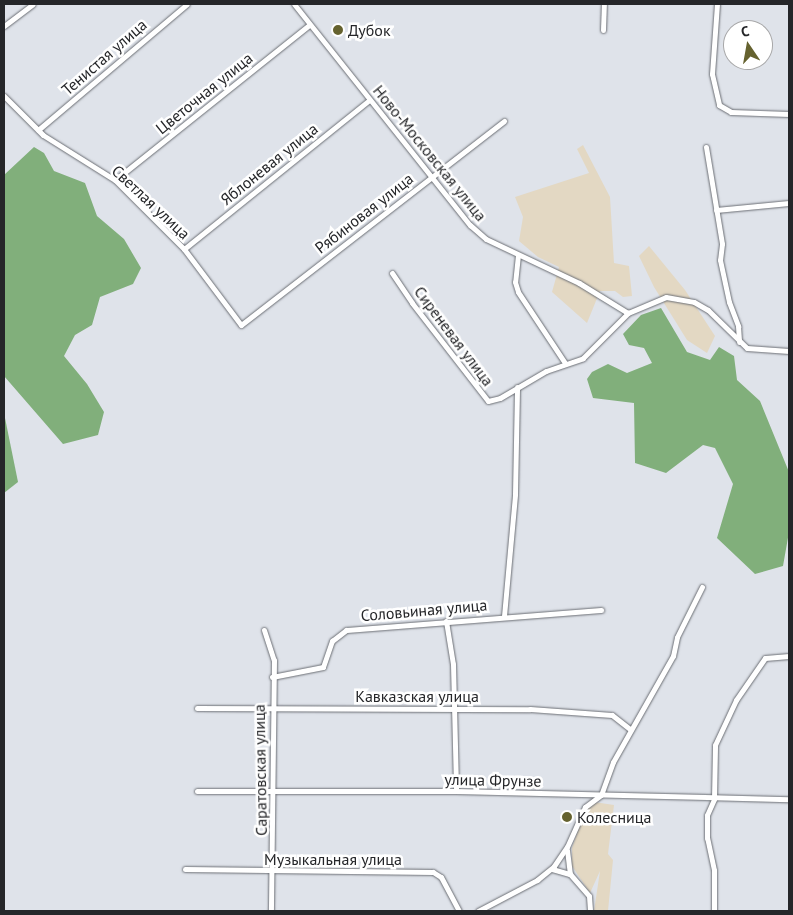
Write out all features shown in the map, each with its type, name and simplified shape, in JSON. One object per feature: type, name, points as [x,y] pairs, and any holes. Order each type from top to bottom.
[{"type":"street","points":[[4,26],[33,4]]},
{"type":"street","name":"Тенистая улица","points":[[38,130],[188,4]]},
{"type":"street","name":"Ново-Московская улица","points":[[294,4],[470,225],[486,239],[578,283],[628,313]]},
{"type":"street","points":[[604,4],[604,30]]},
{"type":"street","points":[[717,4],[712,74],[719,105],[731,112],[789,114]]},
{"type":"street","name":"Цветочная улица","points":[[115,180],[309,25]]},
{"type":"street","name":"Светлая улица","points":[[4,96],[38,130],[115,180],[184,249],[241,325]]},
{"type":"street","name":"Яблоневая улица","points":[[184,249],[369,100]]},
{"type":"street","name":"Рябиновая улица","points":[[241,325],[504,121]]},
{"type":"street","points":[[706,147],[710,183],[722,244],[720,260],[729,302],[738,326],[739,343]]},
{"type":"street","points":[[716,210],[789,203]]},
{"type":"street","points":[[518,255],[515,282],[518,292],[565,363]]},
{"type":"street","name":"Сиреневая улица","points":[[392,273],[412,303],[488,401],[493,401],[565,363],[583,358],[628,313]]},
{"type":"street","points":[[628,313],[666,297],[694,302],[719,319],[739,343],[747,348],[763,351],[789,351]]},
{"type":"street","points":[[504,616],[515,494],[517,387]]},
{"type":"street","points":[[478,911],[551,869],[567,847],[585,807],[601,795],[612,762],[673,656],[677,637],[702,587]]},
{"type":"street","name":"Соловьиная улица","points":[[272,677],[323,667],[332,641],[337,634],[346,630],[504,616],[601,610]]},
{"type":"street","points":[[446,621],[455,709],[456,791]]},
{"type":"street","name":"Саратовская улица","points":[[264,630],[274,660],[272,677],[272,784],[274,791],[271,911]]},
{"type":"street","points":[[714,911],[714,870],[707,823],[714,799],[715,745],[718,732],[765,658],[789,656]]},
{"type":"street","name":"Кавказская улица","points":[[197,708],[530,709],[612,715],[630,729]]},
{"type":"street","name":"улица Фрунзе","points":[[197,791],[456,791],[714,799],[789,798]]},
{"type":"street","points":[[567,847],[570,874]]},
{"type":"street","name":"Музыкальная улица","points":[[185,869],[272,872],[433,872],[441,877],[459,911]]},
{"type":"street","points":[[551,869],[570,874],[589,896],[590,911]]},
{"type":"shaded area","points":[[583,145],[610,197],[614,263],[629,266],[632,296],[623,297],[615,291],[600,291],[587,323],[552,292],[559,267],[538,257],[519,241],[523,217],[515,197],[589,173],[577,149]]},
{"type":"shaded area","points":[[649,246],[685,290],[715,336],[707,353],[687,340],[654,287],[639,256]]},
{"type":"shaded area","points":[[594,802],[614,805],[608,854],[613,860],[608,911],[594,911],[600,871],[590,893],[572,866],[572,848],[585,810]]},
{"type":"green space","points":[[34,147],[44,153],[54,171],[85,183],[97,216],[124,239],[141,268],[133,284],[100,297],[92,325],[75,335],[64,356],[87,384],[104,412],[98,435],[63,444],[4,376],[4,175]]},
{"type":"green space","points":[[661,308],[687,352],[710,360],[719,347],[734,356],[737,380],[760,401],[789,472],[789,532],[783,566],[755,574],[717,538],[733,484],[715,448],[703,445],[666,473],[635,463],[634,403],[593,398],[587,379],[592,372],[608,364],[627,373],[652,363],[644,348],[629,345],[623,334],[641,315]]},
{"type":"green space","points":[[4,413],[18,482],[4,493]]},
{"type":"place","name":"Дубок","points":[[338,30]]},
{"type":"place","name":"Колесница","points":[[567,817]]}]
